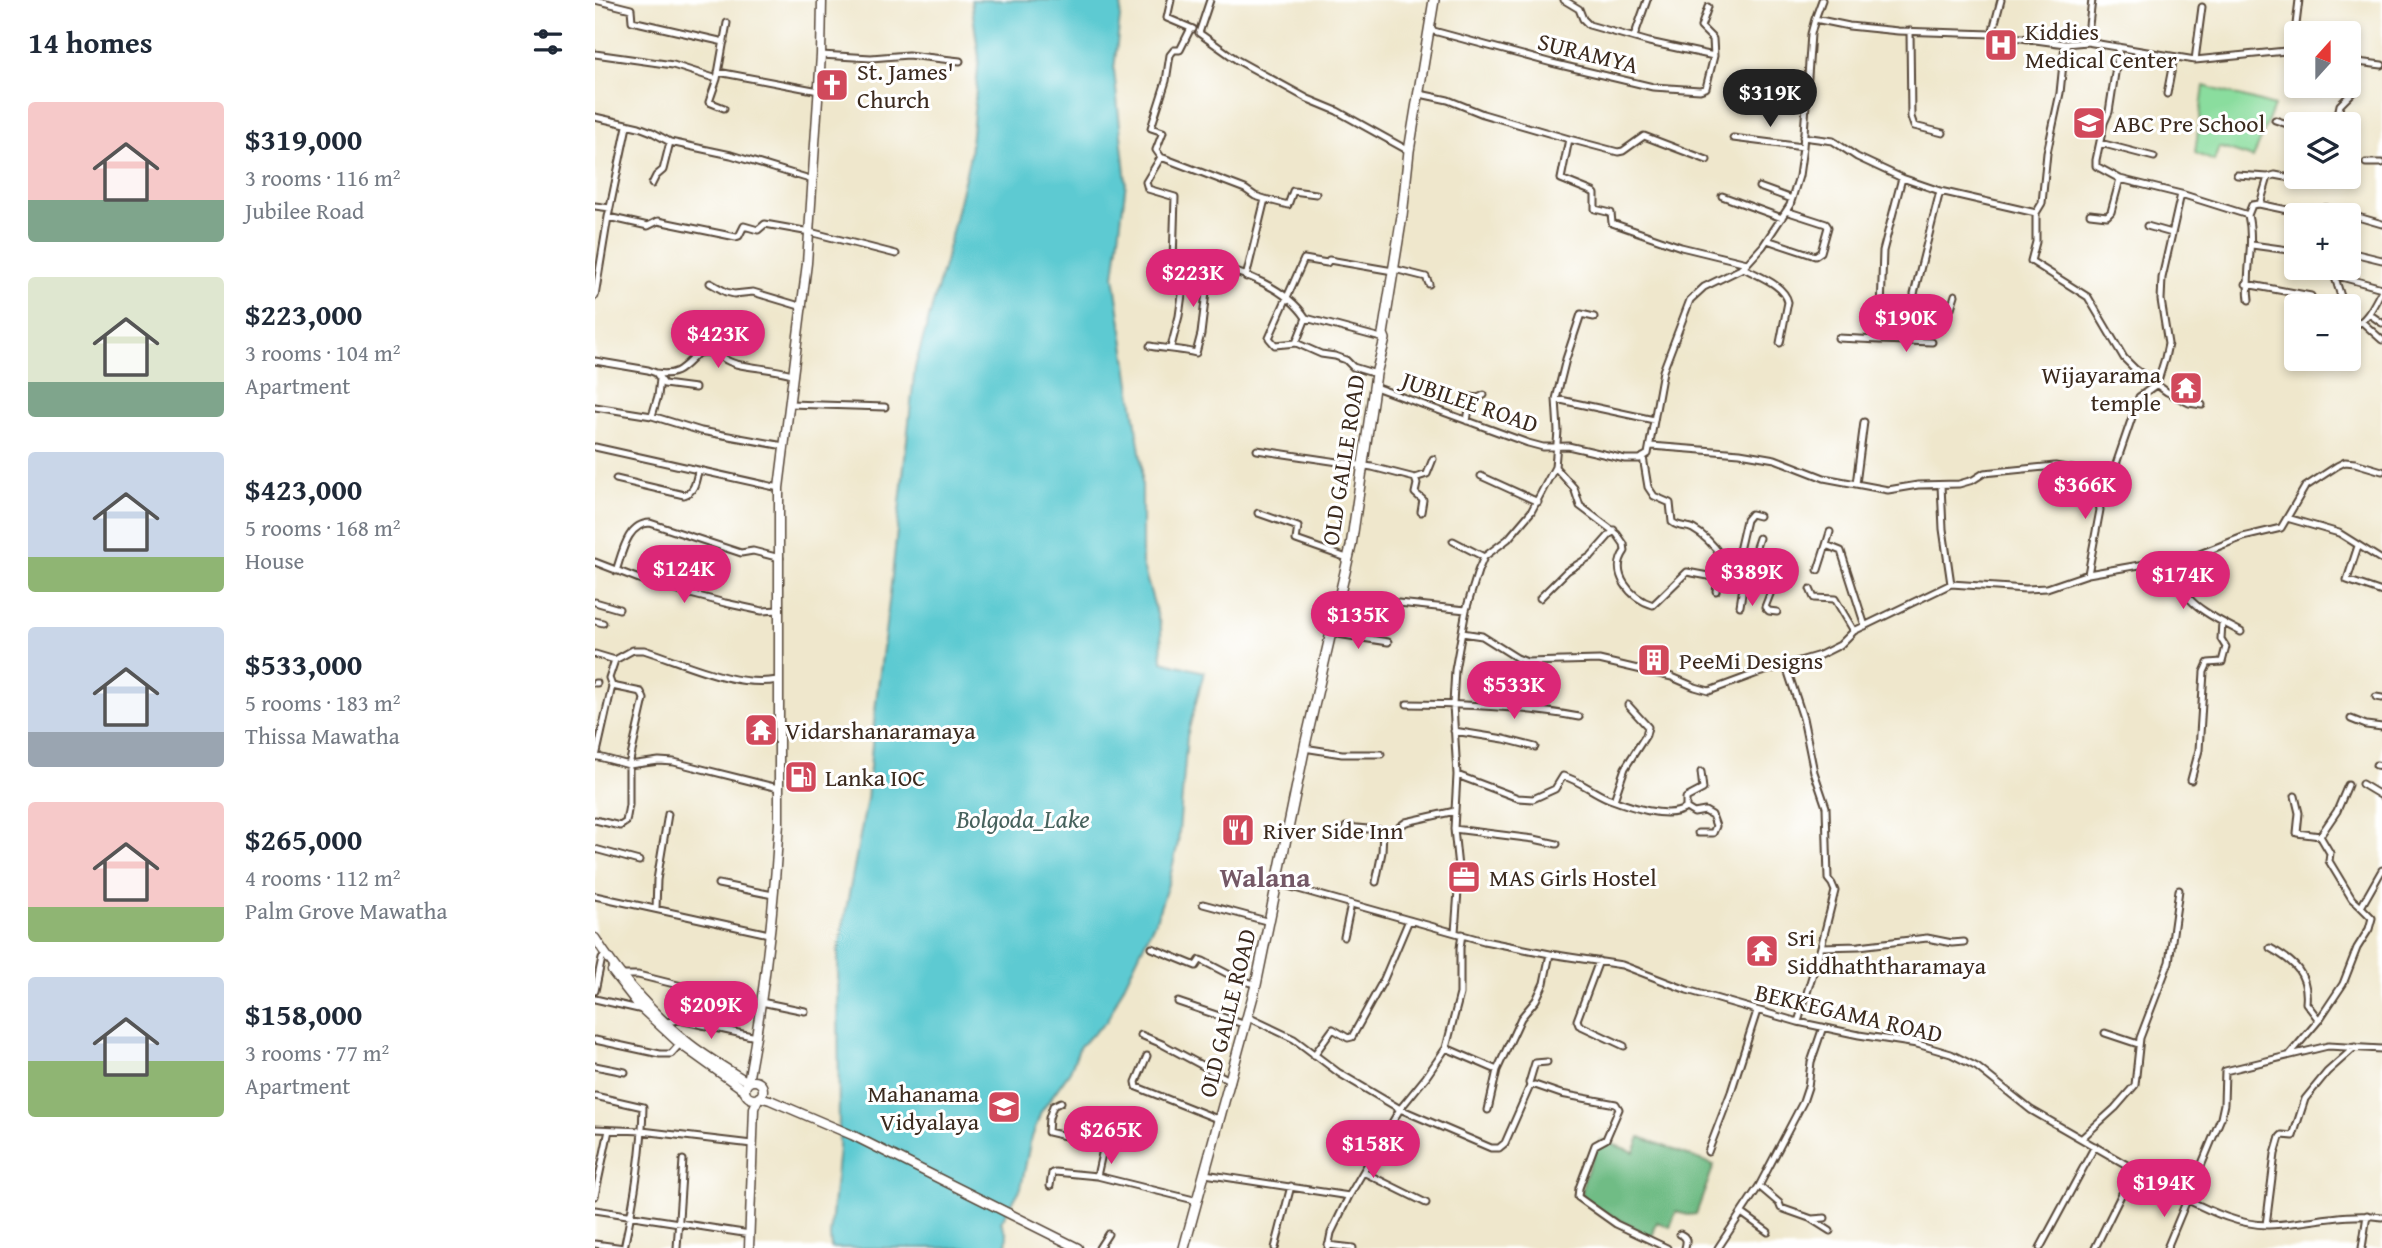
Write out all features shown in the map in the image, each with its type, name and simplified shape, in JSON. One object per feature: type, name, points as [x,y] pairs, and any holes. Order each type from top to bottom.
[{"type":"highway","name":"OLD GALLE ROAD","points":[[1184,1248],[1257,985],[1304,748],[1357,515],[1376,374],[1385,339],[1383,334],[1409,151],[1434,0]]},
{"type":"main road","points":[[746,1089],[761,1002],[779,823],[779,488],[810,232],[822,0]]},
{"type":"main road","points":[[595,938],[641,1005],[666,1022],[746,1089],[751,1099],[760,1089]]},
{"type":"main road","points":[[595,948],[641,1005],[680,1044],[746,1089],[754,1108]]},
{"type":"main road","points":[[749,1248],[754,1108],[760,1089],[753,1054]]},
{"type":"main road","points":[[746,1089],[760,1089],[796,1111],[852,1135],[1078,1248]]},
{"type":"street","points":[[595,0],[631,9],[632,21],[724,42]]},
{"type":"street","points":[[1171,0],[1167,18],[1191,28],[1237,60],[1409,151]]},
{"type":"street","points":[[1199,33],[1210,0]]},
{"type":"street","points":[[1564,0],[1576,6],[1589,25],[1714,56],[1713,38],[1701,24],[1709,7]]},
{"type":"street","points":[[1634,37],[1647,0]]},
{"type":"street","points":[[1716,591],[1722,557],[1692,528],[1676,526],[1672,522],[1670,503],[1654,496],[1649,487],[1643,457],[1648,454],[1651,446],[1663,371],[1690,300],[1704,287],[1745,265],[1767,240],[1792,199],[1803,147],[1811,34],[1822,0]]},
{"type":"street","points":[[1992,34],[2001,0]]},
{"type":"street","points":[[2087,42],[2092,0]]},
{"type":"street","points":[[2297,21],[2299,0]]},
{"type":"street","points":[[2195,60],[2202,7]]},
{"type":"street","points":[[1815,19],[1874,29],[1992,34],[2065,44],[2087,42],[2195,60],[2284,50]]},
{"type":"street","points":[[724,108],[709,102],[727,23]]},
{"type":"street","points":[[1191,28],[1180,50],[1174,50],[1170,55],[1166,81],[1151,128],[1163,132],[1156,150],[1161,157],[1245,189],[1255,196],[1288,205],[1293,191],[1316,194]]},
{"type":"street","name":"SURAMYA","points":[[1430,30],[1653,87],[1704,90],[1714,56]]},
{"type":"street","points":[[1910,31],[1911,117],[1914,126],[1943,133]]},
{"type":"street","points":[[2065,44],[2060,93],[2047,153],[2042,203],[2036,213],[2036,242],[2031,261],[2088,298],[2124,358],[2135,369],[2167,392],[2189,403],[2202,405]]},
{"type":"street","points":[[2119,47],[2097,166],[2120,179],[2248,215]]},
{"type":"street","points":[[595,54],[819,91]]},
{"type":"street","points":[[821,55],[871,58],[908,55],[960,61]]},
{"type":"street","points":[[2167,94],[2174,57]]},
{"type":"street","points":[[2361,62],[2382,65]]},
{"type":"street","points":[[1420,94],[1448,100],[1483,114],[1618,152],[1644,136],[1707,160]]},
{"type":"street","points":[[595,117],[652,132],[670,142],[731,155],[814,180]]},
{"type":"street","points":[[2275,120],[2284,123]]},
{"type":"street","points":[[595,296],[598,263],[627,125]]},
{"type":"street","points":[[1803,137],[1833,141],[1857,157],[1902,178],[1940,191],[2036,213]]},
{"type":"street","points":[[1733,138],[1803,147]]},
{"type":"street","points":[[1570,139],[1560,180],[1593,192],[1595,209],[1611,213],[1612,223],[1690,250],[1745,265],[1782,289],[1788,302],[1780,343]]},
{"type":"street","points":[[652,184],[663,170],[670,142]]},
{"type":"street","points":[[2100,143],[2154,158]]},
{"type":"street","points":[[1161,157],[1146,182],[1148,189],[1175,197],[1173,261],[1186,266],[1226,269],[1269,286],[1306,318],[1385,339]]},
{"type":"street","points":[[2365,163],[2382,163]]},
{"type":"street","points":[[2237,175],[2284,177]]},
{"type":"street","points":[[2260,204],[2268,177]]},
{"type":"street","points":[[1881,340],[1883,251],[1902,178]]},
{"type":"street","points":[[2090,214],[2108,216],[2120,179]]},
{"type":"street","points":[[1759,187],[1792,199]]},
{"type":"street","points":[[1940,191],[1914,294],[1915,299],[1951,308],[1955,295]]},
{"type":"street","points":[[2088,574],[2100,510],[2098,497],[2106,475],[2118,464],[2126,431],[2139,397],[2157,384],[2168,344],[2161,300],[2162,278],[2181,194]]},
{"type":"street","points":[[1722,196],[1782,218]]},
{"type":"street","points":[[1246,277],[1265,199]]},
{"type":"street","points":[[2249,300],[2246,284],[2252,245],[2248,215],[2252,205],[2284,209]]},
{"type":"street","points":[[595,206],[610,208]]},
{"type":"street","points":[[1767,240],[1815,256],[1821,252],[1828,228],[1826,223],[1786,211]]},
{"type":"street","points":[[608,217],[648,226],[658,221],[736,237],[744,226],[758,230],[765,225],[810,232],[896,254]]},
{"type":"street","points":[[2361,218],[2382,224]]},
{"type":"street","points":[[2147,226],[2172,233]]},
{"type":"street","points":[[2252,245],[2284,249]]},
{"type":"street","points":[[2361,255],[2382,260]]},
{"type":"street","points":[[1376,374],[1353,367],[1346,360],[1321,354],[1296,343],[1275,345],[1269,338],[1304,258],[1418,273],[1426,277],[1429,284]]},
{"type":"street","points":[[1171,347],[1179,316],[1186,266]]},
{"type":"street","points":[[1150,346],[1163,349],[1171,347],[1196,353],[1209,267]]},
{"type":"street","points":[[2352,280],[2382,289],[2362,322],[2382,340]]},
{"type":"street","points":[[710,283],[726,292],[753,292],[803,307]]},
{"type":"street","points":[[2246,284],[2300,294]]},
{"type":"street","points":[[1353,1248],[1328,1246],[1331,1233],[1349,1196],[1400,1109],[1446,1048],[1460,994],[1459,877],[1454,829],[1457,775],[1453,704],[1455,670],[1466,610],[1484,557],[1508,539],[1538,502],[1555,467],[1556,399],[1566,359],[1581,314],[1594,317]]},
{"type":"street","points":[[2369,314],[2382,323]]},
{"type":"street","points":[[1296,343],[1306,318]]},
{"type":"street","points":[[1838,338],[1932,342]]},
{"type":"street","points":[[658,376],[674,373],[698,353],[703,352],[715,352],[731,363],[792,374]]},
{"type":"street","points":[[595,361],[648,370],[664,384],[695,388]]},
{"type":"street","points":[[652,416],[658,396],[658,376]]},
{"type":"street","name":"JUBILEE ROAD","points":[[1375,387],[1528,443],[1568,446],[1625,459],[1643,457]]},
{"type":"street","points":[[1467,421],[1471,397],[1478,398],[1484,394]]},
{"type":"street","points":[[1556,399],[1654,420]]},
{"type":"street","points":[[789,404],[885,407]]},
{"type":"street","points":[[595,407],[652,416],[701,431],[784,446]]},
{"type":"street","points":[[1856,484],[1864,422]]},
{"type":"street","points":[[1651,446],[1739,453],[1775,459],[1824,478],[1888,490],[1973,480],[1984,473],[2055,466],[2106,475]]},
{"type":"street","points":[[595,447],[779,488]]},
{"type":"street","points":[[1257,450],[1364,466],[1415,478],[1427,474],[1433,459]]},
{"type":"street","points":[[1462,633],[1482,636],[1517,659],[1527,662],[1599,660],[1672,677],[1709,691],[1820,655],[1840,645],[1854,631],[1951,584],[2047,588],[2088,574],[2188,557],[2243,537],[2281,528],[2305,487],[2345,462],[2382,471]]},
{"type":"street","points":[[1555,467],[1574,488],[1580,506],[1614,530],[1624,544],[1625,551],[1620,558],[1619,574],[1633,594],[1653,605],[1687,572],[1719,578]]},
{"type":"street","points":[[616,479],[684,495],[693,489],[698,471]]},
{"type":"street","points":[[1481,476],[1538,502]]},
{"type":"street","points":[[1415,478],[1415,493],[1423,500],[1421,512]]},
{"type":"street","points":[[1941,485],[1943,529],[1951,584]]},
{"type":"street","points":[[1258,513],[1298,527],[1296,540],[1347,558]]},
{"type":"street","points":[[1735,568],[1746,520],[1751,514],[1759,516]]},
{"type":"street","points":[[2287,518],[2339,533],[2382,560]]},
{"type":"street","points":[[616,571],[631,532],[643,523],[741,553],[753,551],[780,558]]},
{"type":"street","points":[[1540,598],[1567,571],[1591,556],[1614,530]]},
{"type":"street","points":[[1818,570],[1830,532]]},
{"type":"street","points":[[1745,574],[1754,569],[1754,553],[1759,538]]},
{"type":"street","points":[[1453,541],[1484,557]]},
{"type":"street","points":[[1826,545],[1841,551],[1865,626]]},
{"type":"street","points":[[2358,546],[2347,580],[2382,592]]},
{"type":"street","points":[[2188,557],[2184,586],[2187,597],[2241,632]]},
{"type":"street","points":[[595,562],[652,583],[725,603],[762,611],[779,610]]},
{"type":"street","points":[[1722,564],[1754,576],[1772,589],[1765,607],[1769,611],[1777,612]]},
{"type":"street","points":[[1740,606],[1745,574]]},
{"type":"street","points":[[1810,589],[1814,598],[1835,599],[1854,631]]},
{"type":"street","points":[[1340,597],[1466,610]]},
{"type":"street","points":[[595,602],[619,609]]},
{"type":"street","points":[[595,621],[603,623]]},
{"type":"street","points":[[2191,780],[2199,750],[2204,671],[2208,663],[2222,662],[2225,659],[2226,647],[2221,639],[2222,622]]},
{"type":"street","points":[[1331,633],[1388,642]]},
{"type":"street","points":[[778,680],[737,680],[638,649],[629,651],[615,660],[609,678],[612,686],[596,757],[629,765],[674,762],[778,788]]},
{"type":"street","points":[[595,654],[615,660]]},
{"type":"street","points":[[1786,666],[1803,718],[1814,772],[1826,807],[1828,878],[1835,891],[1798,1022]]},
{"type":"street","points":[[595,820],[619,826],[626,822],[629,805],[629,765],[643,695],[641,692],[612,686]]},
{"type":"street","points":[[1407,704],[1541,710],[1579,717]]},
{"type":"street","points":[[1614,800],[1625,768],[1646,736],[1648,727],[1628,705]]},
{"type":"street","points":[[2351,719],[2382,727]]},
{"type":"street","points":[[1454,731],[1535,747]]},
{"type":"street","points":[[1304,748],[1342,754],[1381,754]]},
{"type":"street","points":[[1686,808],[1686,798],[1703,789],[1701,772]]},
{"type":"street","points":[[1457,775],[1518,798],[1533,799],[1555,789],[1563,776],[1614,800],[1662,814],[1683,811],[1686,808]]},
{"type":"street","points":[[2321,836],[2337,811],[2348,785]]},
{"type":"street","points":[[2362,785],[2382,796]]},
{"type":"street","points":[[2295,796],[2299,813],[2297,833],[2321,836]]},
{"type":"street","points":[[1686,808],[1694,813],[1705,811],[1712,815],[1716,826],[1713,833],[1698,833]]},
{"type":"street","points":[[1346,827],[1395,830],[1406,822],[1455,811]]},
{"type":"street","points":[[656,909],[657,880],[668,814]]},
{"type":"street","points":[[1454,829],[1557,844]]},
{"type":"street","points":[[1376,881],[1383,831]]},
{"type":"street","points":[[2290,1054],[2319,1020],[2343,984],[2372,918],[2352,899],[2329,861],[2330,853],[2321,836]]},
{"type":"street","points":[[595,849],[639,861]]},
{"type":"street","points":[[2361,907],[2382,871]]},
{"type":"street","name":"BEKKEGAMA ROAD","points":[[1277,883],[1484,941],[1622,965],[1687,990],[1798,1022],[1917,1044],[1951,1054],[1977,1067],[2031,1110],[2186,1199],[2222,1216],[2266,1225],[2367,1215],[2382,1217]]},
{"type":"street","points":[[718,884],[773,895]]},
{"type":"street","points":[[2082,1138],[2115,1108],[2135,1085],[2138,1044],[2169,962],[2179,890]]},
{"type":"street","points":[[595,896],[769,934]]},
{"type":"street","points":[[1203,904],[1270,922]]},
{"type":"street","points":[[1344,937],[1350,904]]},
{"type":"street","points":[[1314,1055],[1333,1029],[1348,1038],[1352,1037],[1384,979],[1409,920]]},
{"type":"street","points":[[1821,947],[1896,943],[1927,938],[1952,943],[1964,942]]},
{"type":"street","points":[[1152,948],[1196,966],[1200,960],[1203,961],[1257,985]]},
{"type":"street","points":[[2270,948],[2287,957],[2297,967],[2308,989],[2306,1003],[2319,1020]]},
{"type":"street","points":[[1487,1110],[1497,1070],[1521,1018],[1529,1012],[1544,983],[1550,954]]},
{"type":"street","points":[[595,990],[602,958]]},
{"type":"street","points":[[1599,961],[1577,1020],[1579,1025],[1624,1046]]},
{"type":"street","points":[[622,975],[638,975],[690,989]]},
{"type":"street","points":[[595,999],[641,1005]]},
{"type":"street","points":[[761,1002],[805,1011]]},
{"type":"street","points":[[1178,1002],[1247,1021],[1294,1039],[1339,1073],[1400,1109],[1491,1148],[1499,1148],[1505,1143],[1513,1129],[1530,1087],[1535,1063],[1547,1062]]},
{"type":"street","points":[[1708,1152],[1757,1011]]},
{"type":"street","points":[[666,1022],[680,1020],[756,1037]]},
{"type":"street","points":[[1718,1248],[1743,1214],[1806,1097],[1811,1062],[1822,1027]]},
{"type":"street","points":[[2105,1033],[2138,1044]]},
{"type":"street","points":[[1141,1035],[1231,1082]]},
{"type":"street","points":[[595,1040],[660,1054],[671,1054],[680,1044]]},
{"type":"street","points":[[2167,1248],[2221,1118],[2225,1071],[2327,1046],[2382,1049]]},
{"type":"street","points":[[2266,1225],[2275,1154],[2280,1137],[2293,1136],[2305,1099],[2327,1072],[2354,1047]]},
{"type":"street","points":[[1446,1048],[1497,1070]]},
{"type":"street","points":[[1147,1056],[1136,1082],[1137,1087],[1220,1120]]},
{"type":"street","points":[[595,1066],[625,1072]]},
{"type":"street","points":[[1530,1087],[1535,1085],[1561,1094],[1616,1104],[1619,1109],[1606,1139],[1595,1144],[1578,1197],[1616,1224],[1667,1248]]},
{"type":"street","points":[[595,1096],[643,1107],[631,1216],[624,1248],[595,1244]]},
{"type":"street","points":[[1061,1102],[1053,1106],[1048,1132],[1105,1145]]},
{"type":"street","points":[[1087,1112],[1110,1118],[1097,1176]]},
{"type":"street","points":[[595,1129],[642,1131],[753,1144]]},
{"type":"street","points":[[595,1196],[609,1130]]},
{"type":"street","points":[[2040,1248],[2095,1146]]},
{"type":"street","points":[[677,1248],[683,1160]]},
{"type":"street","points":[[2095,1248],[2134,1169]]},
{"type":"street","points":[[1050,1186],[1052,1173],[1055,1172],[1097,1176],[1198,1200]]},
{"type":"street","points":[[1363,1172],[1426,1203]]},
{"type":"street","points":[[1205,1174],[1349,1196]]},
{"type":"street","points":[[1275,1248],[1291,1186]]},
{"type":"street","points":[[1759,1186],[1779,1203],[1781,1208],[1811,1219],[1830,1231]]},
{"type":"street","points":[[595,1210],[750,1234]]},
{"type":"street","points":[[1743,1214],[1767,1232]]},
{"type":"street","points":[[2362,1248],[2367,1215]]},
{"type":"street","points":[[1811,1219],[1825,1218]]},
{"type":"street","points":[[1099,1248],[1108,1234]]},
{"type":"street","points":[[1680,1234],[1685,1236],[1687,1241],[1685,1248]]},
{"type":"green space","points":[[2204,86],[2274,106],[2253,158],[2219,147],[2214,161],[2195,153]]},
{"type":"green space","points":[[1640,1137],[1714,1165],[1696,1214],[1676,1212],[1670,1227],[1657,1222],[1652,1237],[1584,1201],[1582,1195],[1584,1179],[1601,1140],[1634,1152]]},
{"type":"water","name":"Bolgoda_Lake","points":[[971,0],[1122,0],[1114,70],[1126,182],[1114,276],[1142,465],[1142,563],[1161,628],[1162,661],[1204,672],[1187,736],[1178,843],[1157,917],[1107,1021],[1080,1046],[1070,1071],[1041,1112],[1030,1143],[1021,1188],[1001,1222],[1007,1234],[1006,1248],[831,1248],[839,1148],[838,952],[867,799],[915,367],[945,262],[970,155],[979,57]]},
{"type":"place","name":"Kiddies Medical Center","points":[[2001,45]]},
{"type":"place","name":"St. James' Church","points":[[832,85]]},
{"type":"place","name":"ABC Pre School","points":[[2089,123]]},
{"type":"place","name":"Wijayarama temple","points":[[2186,388]]},
{"type":"place","name":"PeeMi Designs","points":[[1654,660]]},
{"type":"place","name":"Vidarshanaramaya","points":[[761,730]]},
{"type":"place","name":"Lanka IOC","points":[[801,777]]},
{"type":"place","name":"River Side Inn","points":[[1238,830]]},
{"type":"place","name":"MAS Girls Hostel","points":[[1464,877]]},
{"type":"place","name":"Sri Siddhaththaramaya","points":[[1762,951]]},
{"type":"place","name":"Mahanama Vidyalaya","points":[[1004,1107]]},
{"type":"district","name":"Walana","points":[[1265,876]]}]
